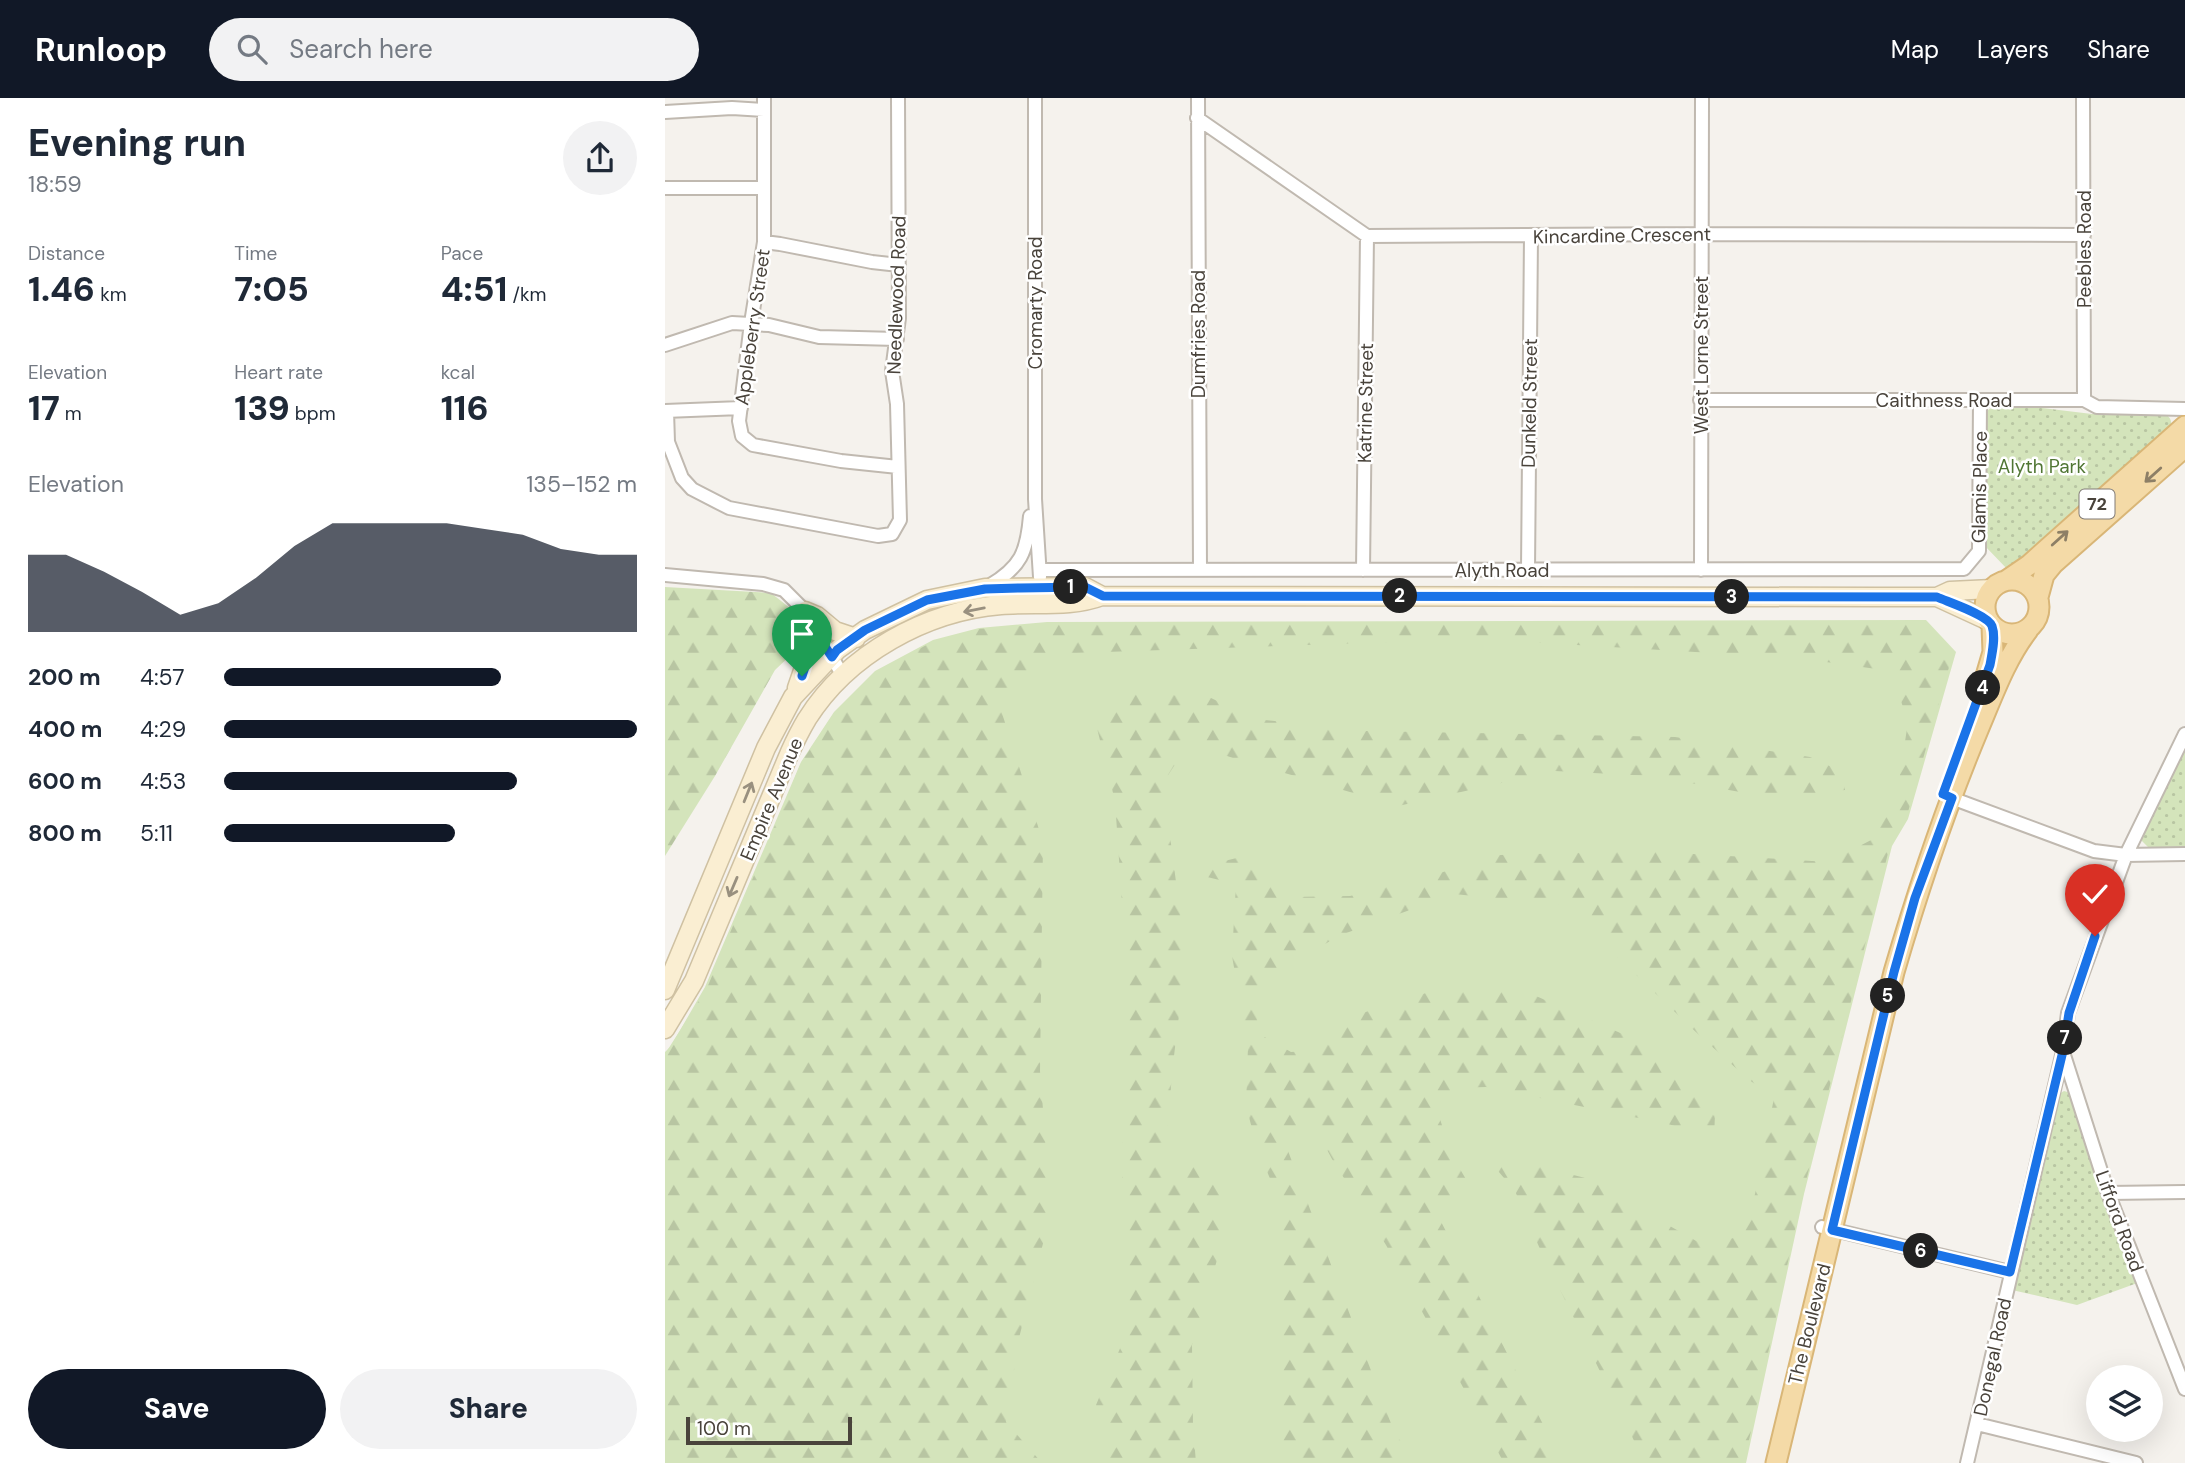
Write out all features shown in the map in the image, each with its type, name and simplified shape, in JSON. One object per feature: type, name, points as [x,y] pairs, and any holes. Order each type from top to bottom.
[{"type":"main road","name":"72","points":[[1990,624],[1985,607],[1986,599],[2000,585],[2029,565],[2185,426]]},
{"type":"main road","name":"72","points":[[2028,630],[2037,619],[2038,597],[2044,575],[2185,447]]},
{"type":"main road","points":[[2000,585],[2015,580],[2028,585],[2038,597]]},
{"type":"main road","name":"Empire Avenue","points":[[665,990],[766,748],[793,697],[834,654],[865,630],[927,600],[985,589],[1041,587],[1086,602],[1103,596],[1937,597],[1949,591],[2000,585]]},
{"type":"main road","name":"Empire Avenue","points":[[665,1030],[694,981],[790,752],[807,718],[829,690],[880,647],[926,622],[999,605],[1041,587]]},
{"type":"main road","name":"Empire Avenue","points":[[1937,597],[1990,624]]},
{"type":"main road","points":[[793,697],[811,622],[817,616],[835,631],[856,638]]},
{"type":"main road","points":[[1990,624],[2006,634],[2028,630]]},
{"type":"main road","name":"The Boulevard","points":[[1766,1463],[1894,972],[1947,796],[1987,678],[1993,652],[1990,624]]},
{"type":"main road","name":"The Boulevard","points":[[1947,796],[2001,675],[2015,647],[2028,630]]},
{"type":"main road","name":"The Boulevard","points":[[1776,1463],[1827,1228]]},
{"type":"street","name":"Needlewood Road","points":[[666,411],[668,442],[682,478],[692,489],[729,508],[879,536],[892,534],[900,520],[897,404],[892,371],[899,318],[898,98]]},
{"type":"street","name":"Dumfries Road","points":[[1198,98],[1199,570]]},
{"type":"street","name":"West Lorne Street","points":[[1701,569],[1702,98]]},
{"type":"street","name":"Peebles Road","points":[[2083,98],[2084,400]]},
{"type":"street","name":"Cromarty Road","points":[[1034,101],[1035,499],[1041,587]]},
{"type":"street","points":[[665,112],[764,104]]},
{"type":"street","name":"Appleberry Street","points":[[764,104],[764,242],[739,421],[742,436],[753,445],[841,461],[898,467]]},
{"type":"street","points":[[1197,118],[1367,236]]},
{"type":"street","points":[[665,188],[764,188]]},
{"type":"street","name":"Kincardine Crescent","points":[[1367,236],[2084,234]]},
{"type":"street","name":"Katrine Street","points":[[1363,570],[1367,236]]},
{"type":"street","name":"Dunkeld Street","points":[[1528,570],[1531,236]]},
{"type":"street","points":[[764,242],[899,265]]},
{"type":"street","points":[[665,345],[731,323],[769,325],[819,337],[897,339]]},
{"type":"street","name":"Caithness Road","points":[[1700,400],[2084,400],[2097,407],[2185,409]]},
{"type":"street","name":"Glamis Place","points":[[1964,569],[1979,551],[1980,400]]},
{"type":"street","points":[[666,411],[741,408]]},
{"type":"street","name":"Cromarty Road","points":[[985,589],[1005,576],[1019,562],[1028,540],[1035,499]]},
{"type":"street","name":"Alyth Road","points":[[1041,587],[1199,570],[1964,569]]},
{"type":"street","points":[[665,575],[763,584],[784,590],[811,622],[846,673]]},
{"type":"street","name":"Donegal Road","points":[[1967,1463],[2063,1051],[2069,1013],[2126,855],[2185,734]]},
{"type":"street","points":[[1947,796],[2094,851],[2126,855],[2185,855]]},
{"type":"street","name":"Lifford Road","points":[[2063,1051],[2108,1193],[2185,1389]]},
{"type":"street","points":[[2108,1193],[2185,1192]]},
{"type":"street","points":[[1827,1228],[2010,1272]]},
{"type":"street","points":[[1977,1424],[2136,1463]]},
{"type":"green space","name":"Alyth Park","points":[[1998,404],[2092,414],[2165,414],[2171,425],[2170,430],[2009,571],[1984,545],[1984,419],[1988,410]]},
{"type":"green space","points":[[665,587],[771,593],[800,616],[812,635],[775,670],[715,776],[665,856]]},
{"type":"green space","points":[[1926,620],[1956,652],[1908,819],[1892,846],[1804,1194],[1746,1463],[665,1463],[665,1052],[705,987],[801,762],[834,712],[875,671],[933,640],[979,628],[1047,622]]},
{"type":"green space","points":[[1925,622],[1953,653],[1906,819],[1890,845],[1803,1193],[1744,1463],[1645,1463],[1540,1249],[1515,1191],[1493,1165],[1534,1165],[1605,1183],[1647,1213],[1698,1242],[1743,1237],[1755,1194],[1774,1098],[1748,1079],[1698,1034],[1563,905],[1454,894],[1338,936],[1266,981],[1254,1006],[1261,1035],[1291,1052],[1317,1050],[1353,1016],[1448,986],[1520,989],[1650,1046],[1715,1114],[1714,1138],[1668,1124],[1486,1087],[1452,1088],[1440,1119],[1451,1154],[1470,1186],[1437,1214],[1564,1463],[1504,1463],[1386,1245],[1311,1120],[1285,1143],[1395,1434],[1418,1463],[1280,1463],[1280,1203],[1257,1147],[1246,1106],[1248,1046],[1232,956],[1236,884],[1203,876],[1216,863],[1245,856],[1259,872],[1292,897],[1350,896],[1500,855],[1642,851],[1829,862],[1873,839],[1899,781],[1908,722],[1891,671],[1797,658],[1526,642],[1420,641],[1047,654],[1001,710],[1043,842],[1040,1071],[1051,1212],[1019,1338],[1006,1422],[1042,1463],[673,1463],[665,1454],[665,1054],[707,988],[801,763],[834,713],[876,672],[934,641],[978,629],[1047,624]]},
{"type":"green space","points":[[1133,692],[1211,698],[1255,719],[1366,731],[1675,737],[1810,757],[1843,772],[1845,790],[1804,795],[1740,792],[1651,776],[1555,771],[1398,806],[1189,743],[1163,783],[1186,958],[1173,1064],[1167,1164],[1225,1170],[1217,1260],[1192,1345],[1196,1463],[1111,1463],[1096,1405],[1127,1332],[1122,1175],[1127,977],[1115,801],[1094,716]]},
{"type":"green space","points":[[2185,750],[2185,848],[2149,848],[2142,841],[2141,833]]},
{"type":"green space","points":[[2064,1091],[2071,1093],[2140,1282],[2077,1305],[2012,1290],[2059,1094]]},
{"type":"route","points":[[802,676],[816,633],[832,657],[837,650],[865,630],[927,600],[985,589],[1085,587],[1103,596],[1937,597],[1967,610],[1989,621],[1992,626],[1993,652],[1987,678],[1943,794],[1952,798],[1915,898],[1894,972],[1832,1230],[2010,1272],[2063,1051],[2069,1013],[2095,936]]}]
